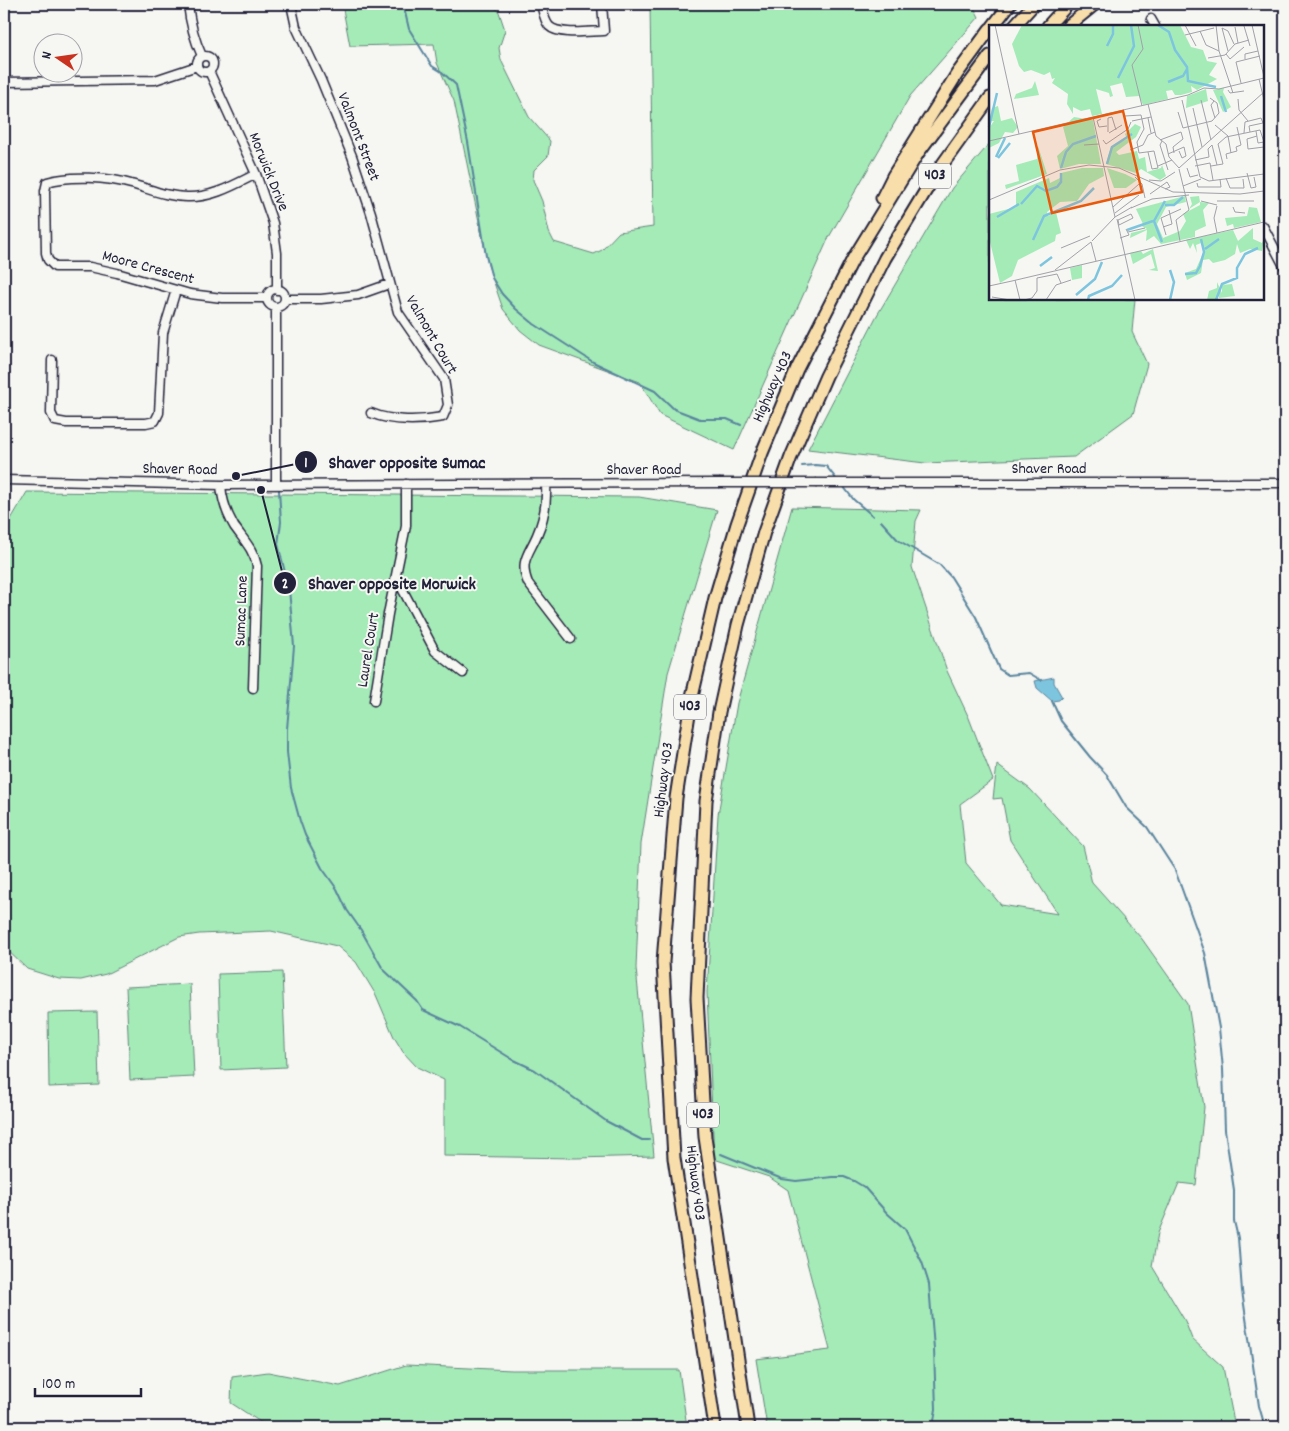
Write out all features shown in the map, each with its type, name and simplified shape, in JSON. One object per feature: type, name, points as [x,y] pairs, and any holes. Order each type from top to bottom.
[{"type":"highway","points":[[994,25],[1010,4]]},
{"type":"highway","points":[[1015,25],[1034,4]]},
{"type":"highway","points":[[1049,25],[1068,4]]},
{"type":"highway","points":[[1069,25],[1095,4]]},
{"type":"highway","points":[[852,259],[893,176],[957,74],[989,30]]},
{"type":"highway","name":"Highway 403","points":[[715,1427],[674,1148],[663,962],[676,798],[691,701],[715,598],[737,524],[762,452],[797,369],[852,259],[918,153],[962,91],[989,57]]},
{"type":"highway","name":"Highway 403","points":[[748,1427],[705,1137],[696,998],[706,801],[719,712],[738,625],[764,532],[791,457],[826,376],[886,258],[937,172],[989,99]]},
{"type":"highway","points":[[886,258],[961,149],[989,112]]},
{"type":"street","points":[[188,4],[194,38],[202,56]]},
{"type":"street","name":"Valmont Street","points":[[291,4],[296,27],[322,80],[352,156],[371,213],[389,284]]},
{"type":"street","points":[[541,4],[547,23],[556,30],[574,32],[604,31],[602,4]]},
{"type":"street","points":[[1151,19],[1154,25]]},
{"type":"street","points":[[197,66],[198,60],[202,56]]},
{"type":"street","points":[[197,66],[203,72],[209,71],[213,65],[209,57],[202,56]]},
{"type":"street","points":[[4,82],[155,80],[197,66]]},
{"type":"street","name":"Morwick Drive","points":[[209,71],[256,174],[273,224],[277,253],[276,290]]},
{"type":"street","name":"Moore Crescent","points":[[256,174],[222,192],[189,197],[168,195],[129,183],[104,178],[57,179],[47,182],[44,191],[46,253],[48,260],[54,266],[90,267],[116,272],[190,294],[222,298],[267,298]]},
{"type":"street","points":[[1264,228],[1285,268]]},
{"type":"street","points":[[285,299],[321,299],[358,295],[389,284]]},
{"type":"street","name":"Valmont Court","points":[[371,413],[384,418],[432,419],[443,417],[448,405],[444,379],[398,312],[389,284]]},
{"type":"street","points":[[52,360],[51,413],[55,421],[66,423],[146,423],[155,421],[159,413],[163,333],[176,290]]},
{"type":"street","points":[[276,290],[282,292],[285,299],[282,304],[276,307],[269,304],[267,298],[270,292],[276,290]]},
{"type":"street","points":[[276,307],[276,484]]},
{"type":"street","name":"Shaver Road","points":[[4,480],[221,485],[1285,483]]},
{"type":"street","name":"Laurel Court","points":[[374,702],[388,614],[406,526],[406,484]]},
{"type":"street","points":[[546,484],[545,508],[542,522],[524,563],[525,577],[571,639]]},
{"type":"street","name":"Sumac Lane","points":[[221,485],[229,516],[253,552],[257,566],[253,688]]},
{"type":"street","points":[[396,576],[435,651],[463,673]]},
{"type":"green space","points":[[342,4],[493,4],[499,12],[505,30],[499,48],[501,60],[529,117],[550,141],[548,156],[534,170],[533,180],[542,201],[549,232],[554,242],[594,254],[602,250],[619,232],[653,227],[650,4],[972,4],[979,17],[910,96],[829,237],[734,450],[660,415],[640,382],[539,345],[520,330],[503,309],[488,265],[454,101],[437,63],[434,44],[350,46]]},
{"type":"green space","points":[[989,144],[989,300],[1135,300],[1132,332],[1147,364],[1133,414],[1074,457],[925,463],[808,449],[876,317],[952,188]]},
{"type":"green space","points":[[27,492],[639,497],[717,510],[668,673],[641,844],[636,968],[654,1156],[576,1158],[444,1156],[444,1080],[417,1067],[403,1052],[394,1037],[376,995],[356,962],[337,946],[271,931],[199,934],[179,937],[106,974],[81,980],[59,979],[27,969],[4,947],[4,531]]},
{"type":"green space","points":[[792,507],[921,510],[916,521],[912,567],[947,671],[969,718],[993,780],[960,804],[966,863],[1001,905],[1058,914],[1010,840],[1002,798],[993,799],[997,765],[1030,789],[1083,846],[1092,883],[1142,939],[1188,1004],[1204,1107],[1196,1185],[1179,1183],[1158,1233],[1152,1266],[1185,1321],[1192,1339],[1223,1367],[1235,1427],[767,1427],[756,1359],[830,1350],[788,1190],[769,1177],[714,1159],[707,992],[718,815],[737,703]]},
{"type":"green space","points":[[282,972],[286,1067],[221,1070],[218,974]]},
{"type":"green space","points":[[190,984],[194,1077],[130,1080],[126,987]]},
{"type":"green space","points":[[97,1012],[99,1085],[49,1087],[48,1013]]},
{"type":"green space","points":[[406,1365],[512,1370],[679,1370],[687,1427],[268,1427],[231,1403],[232,1377],[268,1372],[340,1386]]},
{"type":"water","points":[[1054,677],[1054,683],[1062,697],[1059,700],[1052,701],[1037,688],[1035,681]]},
{"type":"waterway","points":[[403,4],[409,29],[432,66],[442,72],[456,85],[468,142],[486,256],[492,278],[502,294],[534,324],[593,362],[655,391],[674,409],[700,419],[727,419],[741,425]]},
{"type":"waterway","points":[[802,466],[826,466],[838,481]]},
{"type":"waterway","points":[[843,486],[854,500],[873,516]]},
{"type":"waterway","points":[[279,490],[281,522],[278,544],[289,589],[294,646],[287,729],[287,752],[291,788],[305,835],[322,868],[337,889],[347,910],[361,930],[383,969],[417,1001],[423,1010],[460,1027],[512,1059],[535,1070],[606,1121],[642,1140],[649,1140]]},
{"type":"waterway","points":[[881,521],[898,540],[940,565],[951,577],[976,617],[999,669],[1008,675],[1029,673],[1041,680]]},
{"type":"waterway","points":[[1052,701],[1061,721],[1107,775],[1126,807],[1147,827],[1175,870],[1205,953],[1219,1028],[1223,1069],[1225,1130],[1234,1190],[1234,1221],[1238,1238],[1242,1291],[1259,1406],[1265,1427]]},
{"type":"waterway","points":[[721,1154],[782,1179],[796,1181],[844,1177],[854,1181],[864,1187],[887,1213],[905,1229],[922,1262],[929,1284],[936,1409],[933,1427]]},
{"type":"place","name":"Shaver opposite Sumac","points":[[236,476]]},
{"type":"place","name":"Shaver opposite Morwick","points":[[261,490]]}]
